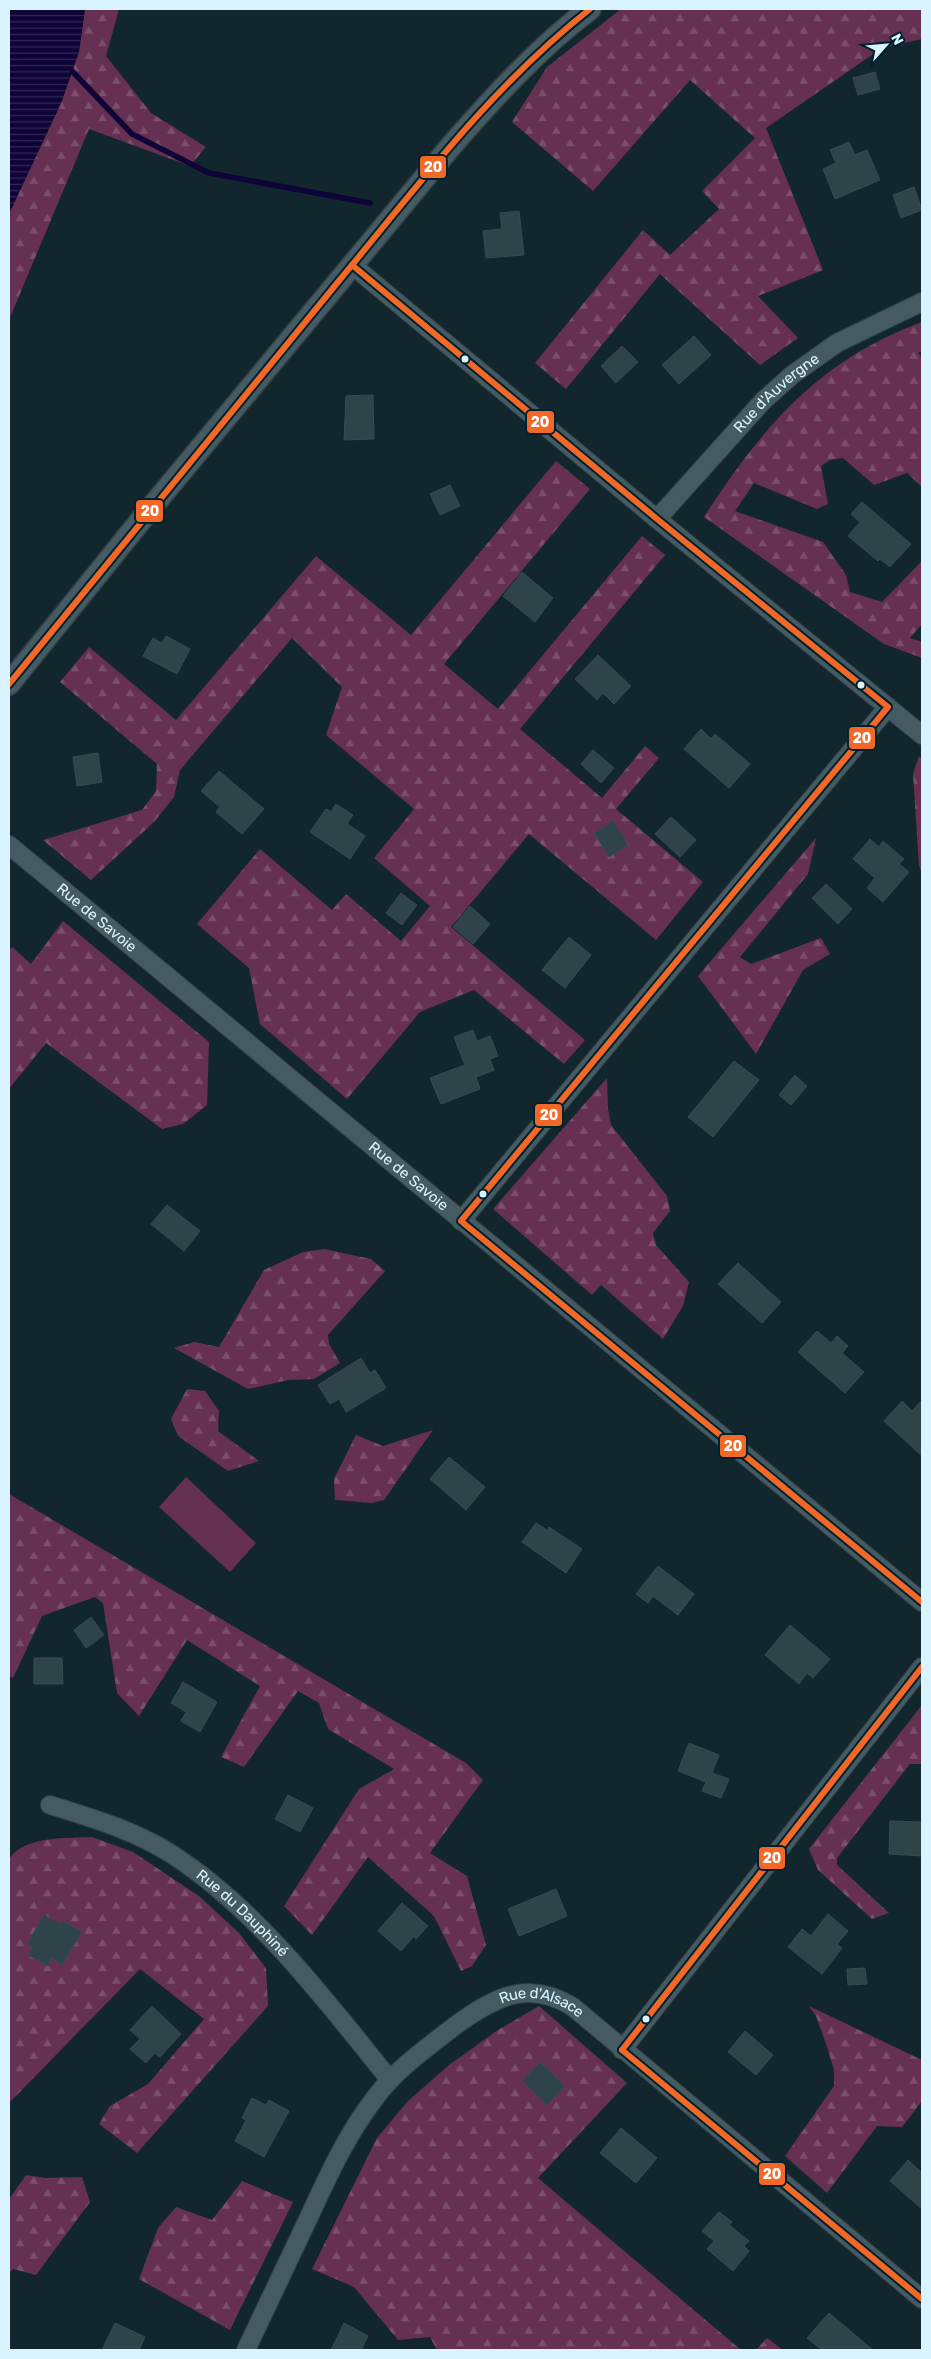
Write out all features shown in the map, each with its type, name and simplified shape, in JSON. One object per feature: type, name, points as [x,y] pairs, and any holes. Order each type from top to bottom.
[{"type":"street","points":[[9,684],[140,520],[451,146],[496,94],[566,28],[590,9]]},
{"type":"street","points":[[352,265],[657,519],[922,735]]},
{"type":"street","name":"Rue d'Auvergne","points":[[657,519],[763,401],[792,375],[837,343],[922,302]]},
{"type":"street","points":[[462,1221],[888,707]]},
{"type":"street","name":"Rue de Savoie","points":[[9,845],[922,1602]]},
{"type":"street","points":[[622,2050],[922,1667]]},
{"type":"street","name":"Rue du Dauphiné","points":[[50,1805],[116,1827],[145,1840],[173,1855],[204,1878],[241,1911],[302,1972],[390,2080]]},
{"type":"street","name":"Rue d'Alsace","points":[[246,2350],[336,2159],[357,2123],[390,2080],[478,2009],[506,1996],[529,1992],[558,1998],[573,2007],[622,2050],[922,2299]]},
{"type":"green space","points":[[85,9],[119,9],[106,56],[151,113],[206,147],[190,166],[89,129],[9,320],[9,214],[61,103],[79,52]]},
{"type":"green space","points":[[621,9],[922,9],[922,39],[882,48],[766,128],[823,270],[758,296],[798,338],[760,365],[660,274],[566,389],[535,363],[643,230],[670,255],[719,209],[702,191],[755,138],[690,80],[593,191],[512,122],[547,67]]},
{"type":"green space","points":[[922,322],[922,351],[918,353],[922,357],[922,487],[907,473],[874,485],[843,458],[830,460],[821,466],[828,504],[817,509],[754,483],[735,511],[823,542],[846,575],[850,592],[882,602],[922,561],[922,624],[910,638],[922,642],[922,658],[884,644],[704,517],[748,454],[796,400],[823,377],[853,356],[885,338]]},
{"type":"green space","points":[[556,461],[590,489],[444,664],[498,709],[642,536],[665,555],[520,729],[602,798],[645,746],[659,758],[616,809],[703,882],[656,940],[529,834],[451,927],[585,1040],[564,1064],[474,990],[420,1012],[347,1099],[260,1024],[249,968],[197,924],[260,849],[332,910],[346,894],[401,941],[430,906],[374,858],[414,809],[326,735],[342,687],[292,638],[180,770],[174,797],[154,822],[91,880],[43,840],[142,810],[156,791],[157,764],[60,682],[89,647],[176,720],[316,556],[411,635]]},
{"type":"green space","points":[[919,756],[922,759],[922,873],[919,866],[913,774]]},
{"type":"green space","points":[[816,838],[808,874],[740,957],[751,964],[821,938],[830,954],[803,970],[756,1054],[698,976]]},
{"type":"green space","points":[[63,921],[209,1042],[207,1105],[183,1124],[162,1129],[46,1043],[9,1089],[9,951],[12,947],[31,964]]},
{"type":"green space","points":[[607,1078],[608,1109],[611,1125],[667,1196],[670,1211],[653,1233],[656,1245],[689,1282],[683,1306],[663,1339],[601,1285],[592,1295],[493,1209]]},
{"type":"green space","points":[[324,1249],[371,1259],[385,1271],[328,1335],[329,1344],[340,1363],[314,1379],[288,1380],[248,1389],[174,1348],[194,1342],[219,1347],[264,1270],[303,1252]]},
{"type":"green space","points":[[187,1389],[205,1391],[219,1411],[218,1431],[259,1461],[228,1471],[178,1436],[171,1419]]},
{"type":"green space","points":[[433,1430],[384,1500],[372,1503],[335,1500],[334,1479],[356,1435],[383,1446]]},
{"type":"green space","points":[[186,1477],[256,1543],[230,1572],[159,1507]]},
{"type":"green space","points":[[9,1494],[466,1763],[483,1780],[430,1853],[467,1876],[486,1945],[472,1966],[461,1971],[434,1916],[368,1857],[312,1935],[284,1906],[359,1789],[394,1769],[328,1729],[319,1703],[298,1691],[244,1767],[221,1757],[260,1686],[187,1640],[139,1716],[117,1693],[103,1603],[95,1597],[42,1616],[13,1678],[9,1676]]},
{"type":"green space","points":[[922,1705],[922,1764],[910,1764],[837,1858],[837,1865],[889,1913],[872,1919],[818,1870],[809,1849]]},
{"type":"green space","points":[[92,1837],[133,1852],[199,1896],[239,1933],[266,1968],[268,2006],[137,2153],[99,2124],[110,2106],[148,2084],[204,2019],[140,1969],[9,2103],[9,1859],[16,1851],[35,1842],[59,1838]]},
{"type":"green space","points":[[539,2006],[627,2083],[538,2178],[741,2350],[437,2350],[430,2337],[398,2340],[354,2287],[312,2269],[377,2138],[408,2101],[449,2065],[498,2030]]},
{"type":"green space","points":[[809,2006],[922,2060],[922,2101],[902,2127],[877,2126],[827,2193],[785,2156],[834,2086],[834,2070],[826,2044],[816,2016]]},
{"type":"green space","points":[[26,2175],[45,2178],[82,2177],[90,2202],[36,2275],[13,2269],[9,2273],[9,2199]]},
{"type":"green space","points":[[242,2181],[293,2202],[230,2330],[139,2279],[158,2228],[176,2207],[212,2220]]},
{"type":"green space","points":[[767,2338],[783,2350],[756,2350]]},
{"type":"shaded area","points":[[9,9],[85,9],[79,52],[61,103],[9,214]]},
{"type":"building","points":[[875,72],[880,89],[858,95],[853,78]]},
{"type":"building","points":[[849,142],[855,155],[867,150],[880,180],[835,199],[823,169],[836,163],[830,150]]},
{"type":"building","points":[[914,187],[922,210],[901,218],[893,195]]},
{"type":"building","points":[[519,211],[524,255],[486,258],[483,231],[502,229],[500,213]]},
{"type":"building","points":[[694,336],[711,355],[679,384],[662,365]]},
{"type":"building","points":[[622,346],[638,362],[616,383],[601,366]]},
{"type":"building","points":[[373,395],[374,439],[344,440],[346,396]]},
{"type":"building","points":[[450,485],[460,506],[440,515],[430,494]]},
{"type":"building","points":[[862,502],[911,544],[890,567],[880,559],[878,561],[848,536],[860,522],[851,514]]},
{"type":"building","points":[[522,572],[553,598],[535,622],[503,596]]},
{"type":"building","points":[[166,636],[190,649],[177,674],[143,656],[153,638],[162,643]]},
{"type":"building","points":[[598,655],[631,686],[614,704],[603,693],[597,700],[575,679]]},
{"type":"building","points":[[701,729],[711,739],[715,734],[750,764],[729,788],[684,749]]},
{"type":"building","points":[[593,750],[614,768],[601,783],[581,764]]},
{"type":"building","points":[[98,753],[102,782],[77,786],[73,757]]},
{"type":"building","points":[[219,771],[264,809],[242,834],[216,812],[220,807],[201,791]]},
{"type":"building","points":[[336,804],[353,815],[347,824],[365,836],[350,859],[310,832],[326,809],[331,812]]},
{"type":"building","points":[[671,817],[696,840],[680,857],[655,834]]},
{"type":"building","points":[[613,821],[628,845],[609,857],[594,833]]},
{"type":"building","points":[[870,839],[879,847],[883,841],[904,859],[899,864],[909,872],[883,902],[867,888],[875,878],[853,859]]},
{"type":"building","points":[[826,884],[852,909],[838,924],[812,898]]},
{"type":"building","points":[[401,893],[417,905],[402,925],[386,913]]},
{"type":"building","points":[[470,906],[490,924],[473,944],[453,927]]},
{"type":"building","points":[[569,937],[591,955],[565,988],[542,970]]},
{"type":"building","points":[[473,1030],[477,1041],[490,1036],[498,1056],[490,1059],[494,1070],[476,1077],[480,1089],[441,1104],[430,1078],[465,1065],[454,1037]]},
{"type":"building","points":[[734,1061],[759,1080],[713,1137],[688,1117]]},
{"type":"building","points":[[795,1075],[807,1086],[791,1105],[779,1095]]},
{"type":"building","points":[[167,1205],[200,1231],[184,1251],[151,1224]]},
{"type":"building","points":[[738,1263],[781,1302],[762,1323],[718,1284]]},
{"type":"building","points":[[817,1331],[831,1343],[837,1336],[848,1346],[842,1353],[864,1372],[845,1393],[798,1352]]},
{"type":"building","points":[[361,1358],[370,1373],[375,1370],[386,1388],[346,1412],[339,1399],[330,1404],[318,1385]]},
{"type":"building","points":[[922,1400],[922,1456],[884,1421],[902,1401],[912,1411]]},
{"type":"building","points":[[449,1457],[485,1487],[466,1510],[430,1479]]},
{"type":"building","points":[[536,1523],[547,1530],[549,1527],[582,1549],[566,1573],[522,1542]]},
{"type":"building","points":[[658,1566],[694,1594],[678,1615],[653,1596],[648,1603],[636,1594]]},
{"type":"building","points":[[91,1617],[104,1635],[86,1648],[74,1630]]},
{"type":"building","points":[[790,1625],[830,1659],[813,1678],[807,1673],[799,1684],[765,1655]]},
{"type":"building","points":[[34,1658],[62,1658],[63,1684],[34,1684]]},
{"type":"building","points":[[183,1682],[217,1702],[200,1732],[181,1721],[186,1712],[171,1703]]},
{"type":"building","points":[[689,1743],[719,1755],[712,1773],[729,1779],[721,1798],[702,1791],[706,1782],[678,1771]]},
{"type":"building","points":[[288,1795],[313,1808],[300,1832],[275,1819]]},
{"type":"building","points":[[890,1821],[922,1822],[922,1856],[889,1854]]},
{"type":"building","points":[[556,1889],[567,1916],[519,1936],[508,1909]]},
{"type":"building","points":[[402,1903],[428,1926],[416,1939],[414,1936],[401,1951],[378,1931]]},
{"type":"building","points":[[828,1914],[848,1931],[837,1944],[842,1948],[822,1974],[788,1947],[802,1929],[811,1936]]},
{"type":"building","points":[[44,1915],[61,1924],[63,1921],[82,1932],[62,1965],[52,1958],[48,1966],[28,1955],[33,1947],[27,1944]]},
{"type":"building","points":[[865,1968],[867,1984],[848,1985],[847,1969]]},
{"type":"building","points":[[152,2006],[181,2034],[160,2057],[155,2053],[146,2063],[130,2049],[140,2039],[130,2030]]},
{"type":"building","points":[[745,2031],[773,2055],[756,2075],[728,2052]]},
{"type":"building","points":[[540,2062],[565,2086],[547,2105],[522,2081]]},
{"type":"building","points":[[252,2098],[266,2105],[269,2100],[289,2111],[264,2157],[235,2141],[246,2120],[242,2118]]},
{"type":"building","points":[[621,2128],[657,2158],[636,2183],[600,2153]]},
{"type":"building","points":[[908,2160],[922,2173],[922,2209],[890,2181]]},
{"type":"building","points":[[719,2212],[732,2222],[729,2225],[749,2241],[744,2246],[749,2251],[733,2271],[707,2249],[714,2241],[702,2231]]},
{"type":"building","points":[[829,2313],[873,2350],[822,2350],[807,2338]]},
{"type":"building","points":[[115,2323],[145,2337],[139,2350],[102,2350]]},
{"type":"building","points":[[344,2323],[368,2336],[361,2350],[331,2350]]},
{"type":"waterway","points":[[72,71],[132,134],[209,173],[370,203]]},
{"type":"transit line","name":"20","points":[[9,684],[214,432],[457,139],[520,71],[590,9]]},
{"type":"transit line","name":"20","points":[[352,265],[657,519],[888,707],[461,1221],[922,1602]]},
{"type":"transit line","name":"20","points":[[622,2050],[922,1667]]},
{"type":"transit line","name":"20","points":[[622,2050],[922,2299]]}]
